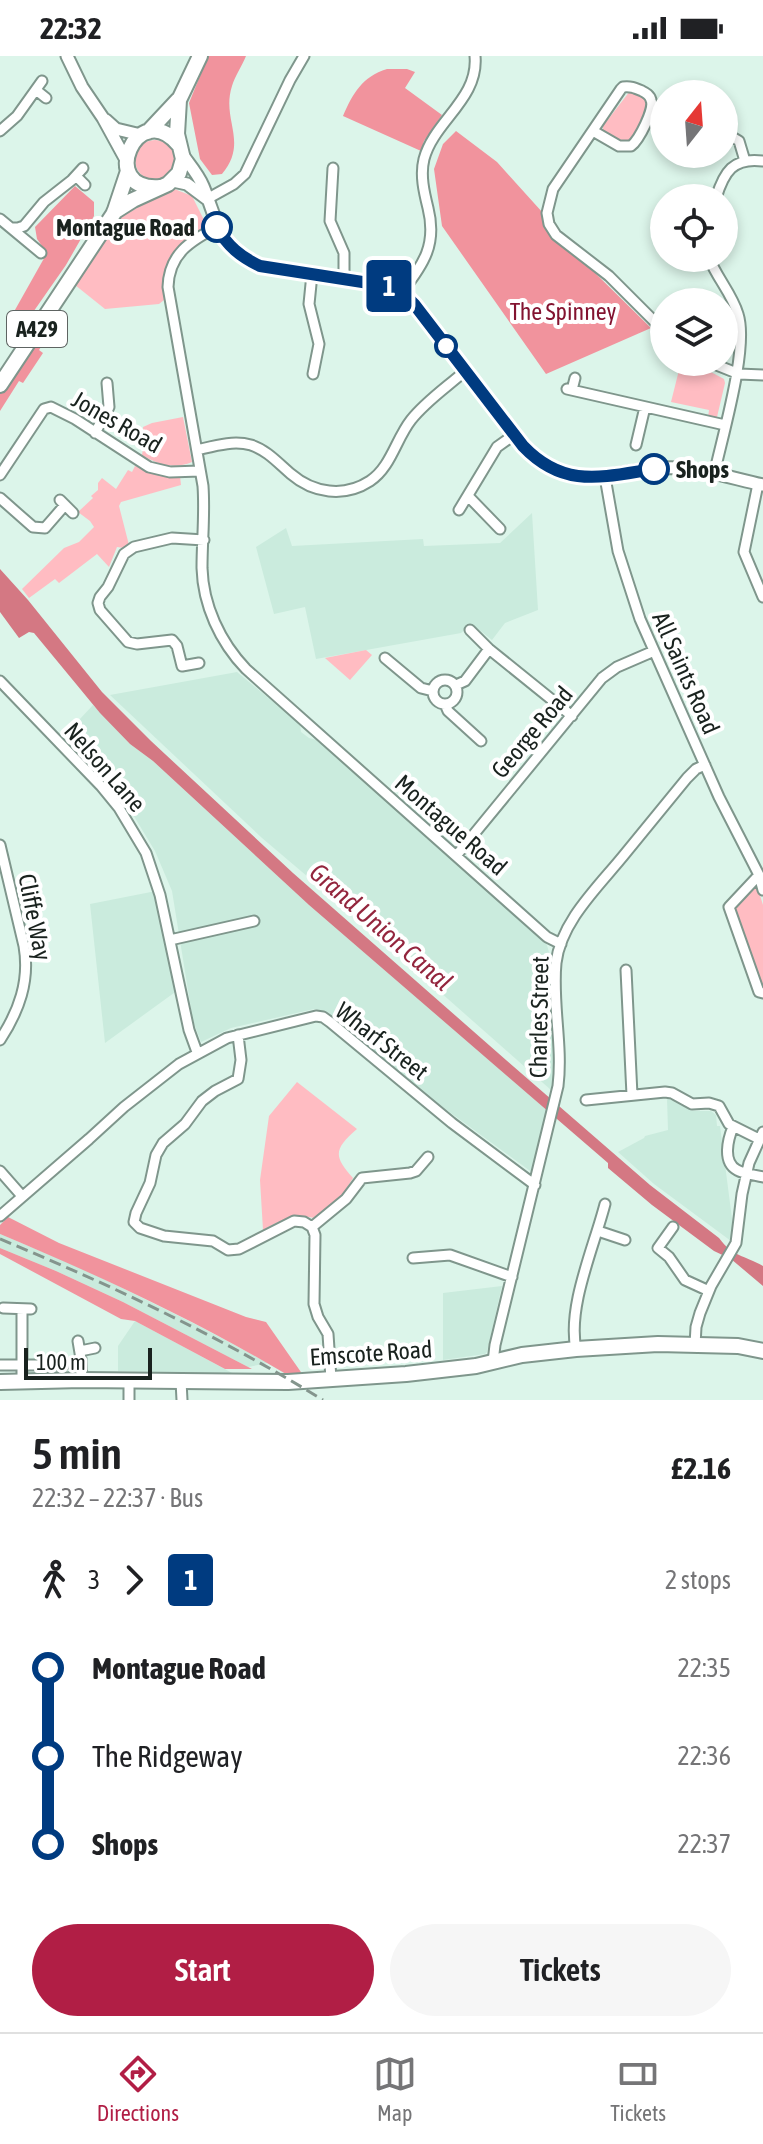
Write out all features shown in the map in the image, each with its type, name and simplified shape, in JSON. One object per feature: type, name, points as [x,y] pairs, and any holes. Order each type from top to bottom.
[{"type":"main road","points":[[114,213],[167,184],[181,169],[176,116],[179,100],[200,56]]},
{"type":"main road","points":[[114,213],[130,145],[179,100]]},
{"type":"main road","points":[[144,133],[162,132],[180,149]]},
{"type":"main road","points":[[127,166],[137,182],[143,185],[167,184]]},
{"type":"main road","name":"A429","points":[[0,385],[114,213]]},
{"type":"main road","name":"Emscote Road","points":[[0,1382],[22,1373],[82,1380],[278,1382],[476,1366],[522,1355],[576,1349],[658,1344],[763,1346]]},
{"type":"street","points":[[67,56],[127,166]]},
{"type":"street","points":[[207,199],[245,174],[304,56]]},
{"type":"street","points":[[402,292],[419,272],[430,246],[431,221],[423,180],[425,154],[469,89],[476,71],[475,56]]},
{"type":"street","points":[[0,131],[17,116],[39,85],[46,98]]},
{"type":"street","points":[[593,131],[619,146],[631,146],[641,135],[652,106],[651,99],[633,87],[623,87],[553,189],[547,207],[549,224],[560,240],[609,276],[650,317]]},
{"type":"street","points":[[103,118],[116,129],[144,133]]},
{"type":"street","points":[[738,140],[745,161]]},
{"type":"street","points":[[180,149],[202,184],[217,227],[229,245],[253,262],[270,268],[388,286],[402,292],[514,435],[529,452],[552,468],[581,477],[605,477],[663,467],[685,468],[760,485],[744,552],[763,597]]},
{"type":"street","points":[[721,184],[726,172],[732,167],[745,161],[763,161]]},
{"type":"street","points":[[333,168],[330,221],[344,253],[344,279]]},
{"type":"street","points":[[4,224],[24,226],[44,202],[80,172],[85,185]]},
{"type":"street","points":[[167,184],[187,184],[207,199]]},
{"type":"street","points":[[4,224],[41,253]]},
{"type":"street","name":"Montague Road","points":[[217,227],[190,241],[182,249],[171,267],[168,280],[205,507],[202,570],[209,608],[217,628],[238,661],[547,937],[561,944]]},
{"type":"street","points":[[312,274],[309,304],[319,344],[313,374]]},
{"type":"street","points":[[738,315],[738,360]]},
{"type":"street","points":[[197,450],[227,444],[250,445],[267,454],[304,484],[327,491],[351,490],[380,472],[413,417],[465,371]]},
{"type":"street","points":[[738,373],[763,375]]},
{"type":"street","points":[[714,475],[735,376]]},
{"type":"street","points":[[575,378],[570,389],[725,425]]},
{"type":"street","points":[[95,433],[109,407],[107,383]]},
{"type":"street","points":[[636,445],[645,407]]},
{"type":"street","name":"Jones Road","points":[[0,475],[47,408],[58,409],[149,467],[170,472],[200,471]]},
{"type":"street","points":[[459,510],[497,447],[514,435]]},
{"type":"street","name":"All Saints Road","points":[[605,477],[622,566],[640,619],[731,822],[759,875],[763,890]]},
{"type":"street","points":[[468,496],[500,529]]},
{"type":"street","points":[[0,498],[39,529],[45,528],[62,502],[73,513]]},
{"type":"street","points":[[199,663],[182,666],[177,646],[172,640],[137,644],[128,642],[100,610],[98,603],[124,554],[134,547],[172,538],[204,540]]},
{"type":"street","points":[[470,630],[572,716]]},
{"type":"street","points":[[456,685],[465,681],[489,649]]},
{"type":"street","name":"George Road","points":[[456,856],[602,678],[617,667],[654,651]]},
{"type":"street","points":[[385,658],[421,688],[433,691]]},
{"type":"street","points":[[441,680],[448,680],[458,688],[455,699],[445,704],[434,699],[433,691],[434,685],[441,680]]},
{"type":"street","name":"Nelson Lane","points":[[0,681],[101,786],[126,818],[146,853],[154,874],[189,1030],[197,1052]]},
{"type":"street","points":[[445,704],[448,711],[481,741]]},
{"type":"street","name":"Charles Street","points":[[493,1362],[557,1093],[559,1067],[555,977],[561,944],[593,894],[687,778],[705,765]]},
{"type":"street","name":"Cliffe Way","points":[[0,845],[24,946],[26,972],[21,1000],[0,1040]]},
{"type":"street","points":[[759,875],[729,907],[759,992],[763,993]]},
{"type":"street","points":[[0,895],[11,892]]},
{"type":"street","points":[[170,940],[254,921]]},
{"type":"street","points":[[626,970],[632,1095]]},
{"type":"street","name":"Wharf Street","points":[[0,1216],[124,1107],[197,1052],[238,1035],[316,1016],[325,1018],[452,1123],[535,1185]]},
{"type":"street","points":[[238,1035],[241,1060],[238,1079],[202,1101],[185,1124],[158,1149],[149,1187],[134,1222],[150,1233],[178,1239],[213,1241],[232,1250],[294,1221],[312,1227],[315,1235],[314,1304],[319,1321],[328,1334],[331,1379]]},
{"type":"street","points":[[588,1089],[588,1100],[665,1092],[692,1104],[714,1104],[721,1108],[725,1119],[733,1127],[761,1136],[747,1173],[736,1243],[709,1291],[697,1321],[695,1345]]},
{"type":"street","points":[[733,1127],[727,1145],[730,1163],[735,1169],[763,1177]]},
{"type":"street","points":[[312,1227],[346,1199],[362,1178],[420,1174],[428,1157]]},
{"type":"street","points":[[0,1171],[22,1196]]},
{"type":"street","points":[[576,1349],[573,1331],[575,1308],[605,1204]]},
{"type":"street","points":[[673,1227],[658,1248],[669,1257],[685,1280],[709,1291]]},
{"type":"street","points":[[598,1231],[625,1240]]},
{"type":"street","points":[[413,1259],[450,1255],[512,1277]]},
{"type":"street","points":[[3,1308],[26,1309],[22,1373]]},
{"type":"street","points":[[82,1380],[79,1346],[95,1348]]},
{"type":"street","points":[[0,1365],[22,1373],[64,1365]]},
{"type":"street","points":[[129,1381],[129,1400]]},
{"type":"street","points":[[181,1381],[182,1400]]},
{"type":"shaded area","points":[[630,91],[649,105],[634,142],[626,145],[603,133],[603,126]]},
{"type":"shaded area","points":[[155,140],[169,146],[175,160],[169,174],[155,180],[141,174],[135,160],[141,146]]},
{"type":"shaded area","points":[[172,188],[192,196],[205,222],[203,228],[176,249],[171,257],[164,276],[164,300],[159,304],[105,309],[70,281],[97,253],[114,221]]},
{"type":"shaded area","points":[[678,376],[718,376],[724,379],[717,417],[708,418],[709,410],[671,402]]},
{"type":"shaded area","points":[[183,417],[192,462],[179,466],[166,465],[142,455],[143,427]]},
{"type":"shaded area","points":[[135,466],[157,474],[180,476],[181,485],[121,502],[119,506],[129,545],[117,547],[109,567],[97,554],[59,583],[55,579],[29,598],[22,589],[64,548],[79,542],[94,527],[78,512],[93,498],[91,496],[98,490],[102,478],[116,489],[128,470],[132,472]]},
{"type":"shaded area","points":[[532,513],[538,610],[505,623],[492,640],[477,628],[469,626],[461,633],[316,659],[305,607],[274,614],[256,547],[286,528],[292,546],[423,539],[424,546],[500,543]]},
{"type":"shaded area","name":"Grand Union Canal","points":[[0,569],[102,692],[151,741],[293,873],[650,1185],[729,1249],[763,1266],[763,1286],[731,1259],[714,1251],[652,1205],[608,1168],[608,1163],[309,905],[153,761],[130,744],[100,713],[34,633],[29,632],[19,638],[0,612]]},
{"type":"shaded area","points":[[366,650],[372,655],[350,680],[325,658]]},
{"type":"shaded area","points":[[237,672],[300,724],[301,732],[317,740],[546,942],[551,959],[556,1061],[551,1090],[262,838],[110,695]]},
{"type":"shaded area","points":[[93,705],[130,744],[153,761],[309,905],[548,1111],[533,1173],[418,1089],[327,1012],[314,1009],[231,1028],[201,1042],[193,1021],[172,891],[155,851],[132,813],[106,780],[64,736]]},
{"type":"shaded area","points":[[757,886],[763,905],[763,989],[734,909]]},
{"type":"shaded area","points":[[156,891],[178,990],[105,1043],[90,904]]},
{"type":"shaded area","points":[[297,1082],[357,1129],[340,1147],[339,1153],[342,1164],[353,1178],[343,1194],[314,1218],[293,1217],[263,1230],[260,1180],[269,1116]]},
{"type":"shaded area","points":[[667,1098],[692,1111],[711,1111],[716,1115],[734,1234],[731,1241],[654,1184],[618,1152],[645,1136],[668,1130]]},
{"type":"shaded area","points":[[0,1234],[88,1271],[268,1363],[248,1367],[123,1302],[0,1248]]},
{"type":"shaded area","points":[[502,1286],[487,1352],[443,1360],[443,1293]]},
{"type":"shaded area","points":[[135,1321],[234,1374],[118,1371],[118,1346]]},
{"type":"green space","points":[[208,56],[246,56],[233,82],[230,98],[233,152],[222,174],[212,175],[200,159],[189,103]]},
{"type":"green space","points":[[387,69],[415,72],[405,88],[442,115],[424,141],[421,151],[343,116],[359,87],[371,76]]},
{"type":"green space","name":"The Spinney","points":[[456,131],[497,162],[543,213],[557,240],[589,267],[650,328],[546,374],[442,226],[434,169],[443,144]]},
{"type":"green space","points":[[75,186],[94,202],[94,216],[66,265],[29,318],[11,317],[47,253],[37,239],[35,227]]},
{"type":"green space","points":[[34,334],[45,341],[39,350],[43,353],[23,383],[19,381],[0,411],[0,386]]},
{"type":"green space","points":[[8,1217],[59,1243],[246,1317],[266,1322],[303,1375],[286,1374],[146,1299],[0,1234],[0,1225]]},
{"type":"green space","points":[[0,1248],[123,1302],[252,1369],[225,1369],[135,1321],[121,1319],[0,1254]]},
{"type":"railway","points":[[0,1239],[165,1313],[323,1400]]},
{"type":"bus line","name":"1","points":[[217,227],[233,249],[260,266],[393,287],[402,292],[523,446],[545,465],[572,476],[589,478],[654,469]]},
{"type":"place","name":"Montague Road","points":[[217,227]]},
{"type":"place","name":"Shops","points":[[654,469]]}]
